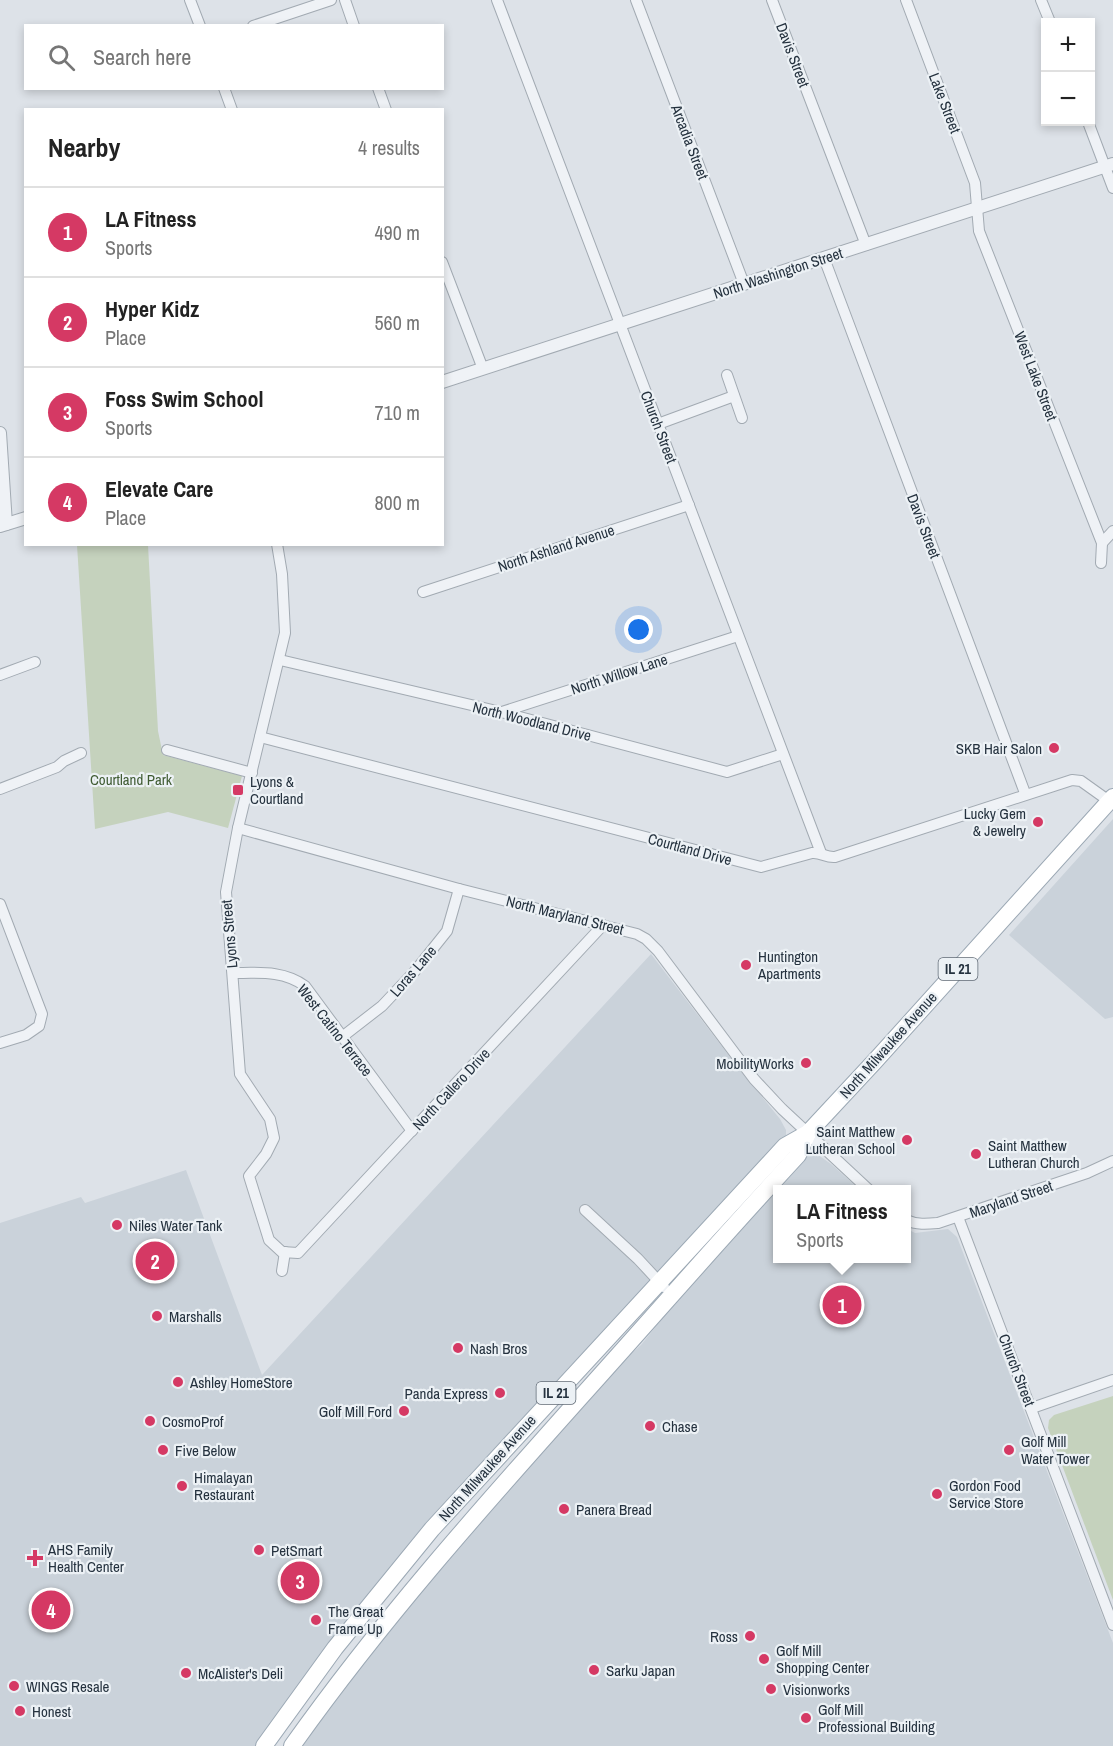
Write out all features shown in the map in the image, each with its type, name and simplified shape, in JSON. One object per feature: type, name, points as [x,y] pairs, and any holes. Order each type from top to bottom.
[{"type":"main road","name":"North Milwaukee Avenue","points":[[264,1746],[335,1648],[432,1529],[576,1370],[785,1146],[808,1133],[875,1062],[1111,799]]},
{"type":"main road","name":"North Milwaukee Avenue","points":[[292,1746],[418,1581],[489,1498],[798,1155],[808,1133]]},
{"type":"street","points":[[190,0],[199,24]]},
{"type":"street","points":[[259,24],[331,0]]},
{"type":"street","points":[[345,0],[353,24]]},
{"type":"street","name":"Church Street","points":[[497,0],[821,853]]},
{"type":"street","name":"Arcadia Street","points":[[636,0],[744,284]]},
{"type":"street","name":"Davis Street","points":[[772,0],[866,245]]},
{"type":"street","name":"Lake Street","points":[[906,0],[975,183],[977,208]]},
{"type":"street","points":[[1041,0],[1048,18]]},
{"type":"street","points":[[225,90],[231,108]]},
{"type":"street","points":[[379,90],[385,108]]},
{"type":"street","points":[[1090,126],[1109,165],[1113,188]]},
{"type":"street","name":"North Washington Street","points":[[444,381],[1109,165]]},
{"type":"street","name":"West Lake Street","points":[[977,208],[979,231],[1102,543]]},
{"type":"street","name":"Davis Street","points":[[824,258],[1025,793]]},
{"type":"street","points":[[444,267],[483,369]]},
{"type":"street","points":[[727,375],[742,418]]},
{"type":"street","points":[[658,424],[734,396]]},
{"type":"street","points":[[0,433],[3,525],[24,519]]},
{"type":"street","name":"North Ashland Avenue","points":[[423,592],[689,505]]},
{"type":"street","points":[[1101,562],[1102,543],[1113,531]]},
{"type":"street","name":"Lyons Street","points":[[277,546],[282,574],[285,633],[238,828],[226,892],[240,1074],[270,1119],[274,1138],[266,1154],[249,1176],[269,1240],[285,1252]]},
{"type":"street","name":"North Willow Lane","points":[[501,712],[738,636]]},
{"type":"street","name":"North Woodland Drive","points":[[280,660],[501,712],[727,772],[783,754]]},
{"type":"street","points":[[0,675],[35,662]]},
{"type":"street","name":"Courtland Drive","points":[[260,737],[761,867],[812,853],[835,857],[1025,793],[1072,780],[1081,781],[1111,799]]},
{"type":"street","points":[[167,750],[252,773]]},
{"type":"street","points":[[0,789],[57,767],[81,753]]},
{"type":"street","name":"North Maryland Street","points":[[238,828],[459,889],[637,933],[652,945],[754,1079],[808,1133]]},
{"type":"street","name":"Loras Lane","points":[[342,1037],[382,1006],[415,972],[447,932],[459,889]]},
{"type":"street","points":[[0,904],[42,1014],[39,1026],[33,1031],[0,1043]]},
{"type":"street","name":"North Callero Drive","points":[[285,1252],[298,1253],[603,925]]},
{"type":"street","name":"West Catino Terrace","points":[[233,973],[276,973],[294,978],[304,986],[412,1131]]},
{"type":"street","points":[[808,1133],[864,1185]]},
{"type":"street","name":"Maryland Street","points":[[911,1222],[926,1225],[958,1216],[1087,1173],[1113,1161]]},
{"type":"street","points":[[585,1210],[639,1259],[671,1297]]},
{"type":"street","name":"Church Street","points":[[958,1216],[1113,1625]]},
{"type":"street","points":[[282,1271],[285,1252]]},
{"type":"street","points":[[1032,1408],[1113,1380]]},
{"type":"shaded area","points":[[1113,819],[1113,1017],[1105,1019],[1009,935]]},
{"type":"shaded area","points":[[651,954],[780,1119],[786,1130],[786,1138],[696,1237],[571,1365],[425,1524],[329,1643],[255,1746],[0,1746],[0,1223],[81,1197],[85,1203],[186,1170],[262,1375]]},
{"type":"shaded area","name":"Golf Mill Shopping Center","points":[[814,1152],[855,1185],[778,1185],[804,1156]]},
{"type":"shaded area","name":"Golf Mill Shopping Center","points":[[773,1191],[773,1263],[911,1263],[911,1231],[915,1233],[948,1229],[957,1237],[1113,1643],[1113,1746],[302,1746],[407,1607],[602,1380],[641,1345],[689,1285]]},
{"type":"green space","name":"Courtland Park","points":[[77,546],[148,546],[158,731],[163,755],[242,776],[228,828],[168,812],[95,829]]},
{"type":"green space","points":[[1113,1396],[1113,1600],[1048,1428],[1049,1420],[1054,1415]]},
{"type":"place","name":"SKB Hair Salon","points":[[1054,748]]},
{"type":"place","name":"Lyons & Courtland","points":[[238,790]]},
{"type":"place","name":"Lucky Gem & Jewelry","points":[[1038,822]]},
{"type":"place","name":"Huntington Apartments","points":[[746,965]]},
{"type":"place","name":"MobilityWorks","points":[[806,1063]]},
{"type":"place","name":"Saint Matthew Lutheran School","points":[[907,1140]]},
{"type":"place","name":"Saint Matthew Lutheran Church","points":[[976,1154]]},
{"type":"place","name":"Niles Water Tank","points":[[117,1225]]},
{"type":"place","name":"Hyper Kidz","points":[[155,1261]]},
{"type":"place","name":"LA Fitness","points":[[842,1305]]},
{"type":"place","name":"Marshalls","points":[[157,1316]]},
{"type":"place","name":"Nash Bros","points":[[458,1348]]},
{"type":"place","name":"Ashley HomeStore","points":[[178,1382]]},
{"type":"place","name":"Panda Express","points":[[500,1393]]},
{"type":"place","name":"Golf Mill Ford","points":[[404,1411]]},
{"type":"place","name":"CosmoProf","points":[[150,1421]]},
{"type":"place","name":"Chase","points":[[650,1426]]},
{"type":"place","name":"Five Below","points":[[163,1450]]},
{"type":"place","name":"Golf Mill Water Tower","points":[[1009,1450]]},
{"type":"place","name":"Himalayan Restaurant","points":[[182,1486]]},
{"type":"place","name":"Gordon Food Service Store","points":[[937,1494]]},
{"type":"place","name":"Panera Bread","points":[[564,1509]]},
{"type":"place","name":"PetSmart","points":[[259,1550]]},
{"type":"place","name":"AHS Family Health Center","points":[[35,1558]]},
{"type":"place","name":"Foss Swim School","points":[[300,1581]]},
{"type":"place","name":"Elevate Care","points":[[51,1610]]},
{"type":"place","name":"The Great Frame Up","points":[[316,1620]]},
{"type":"place","name":"Ross","points":[[750,1636]]},
{"type":"place","name":"Golf Mill Shopping Center","points":[[764,1659]]},
{"type":"place","name":"Sarku Japan","points":[[594,1670]]},
{"type":"place","name":"McAlister's Deli","points":[[186,1673]]},
{"type":"place","name":"WINGS Resale","points":[[14,1686]]},
{"type":"place","name":"Visionworks","points":[[771,1689]]},
{"type":"place","name":"Honest","points":[[20,1711]]},
{"type":"place","name":"Golf Mill Professional Building","points":[[806,1718]]}]
